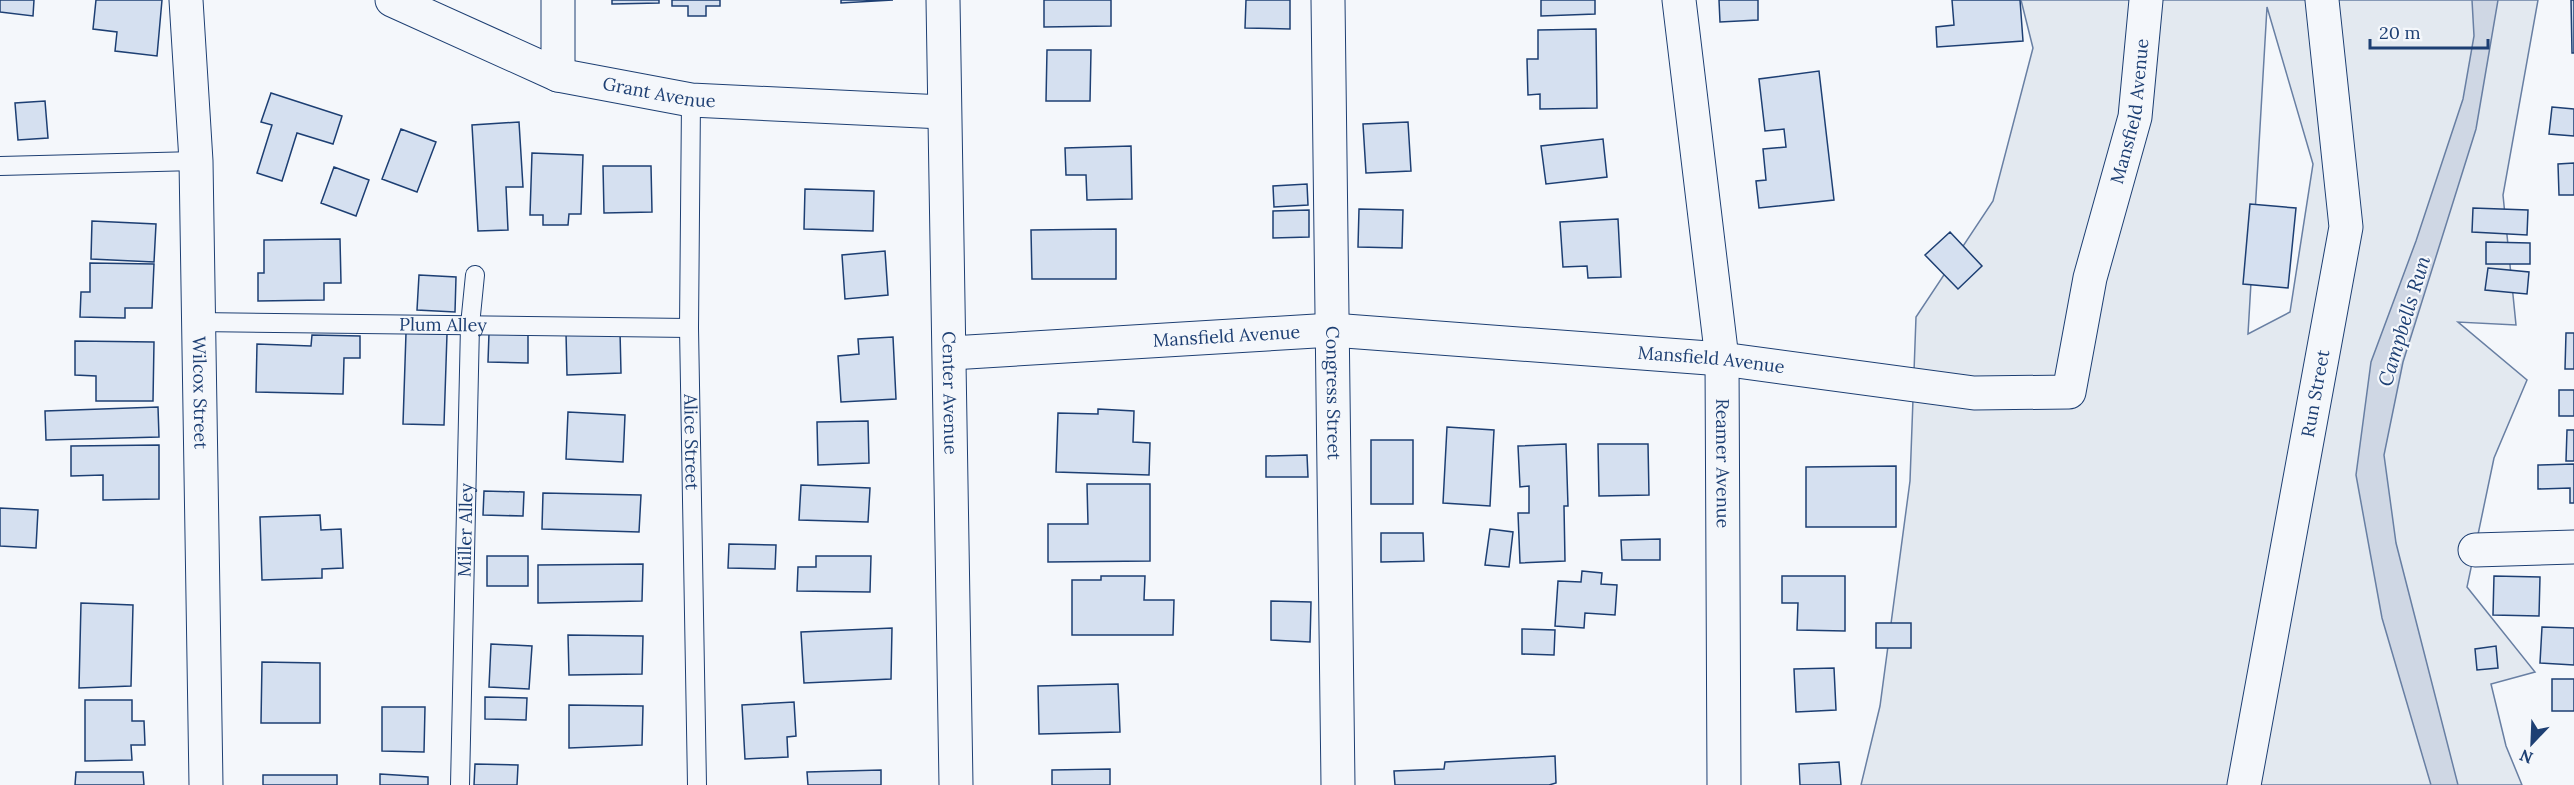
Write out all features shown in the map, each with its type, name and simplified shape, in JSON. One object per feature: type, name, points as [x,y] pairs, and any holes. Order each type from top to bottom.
[{"type":"street","name":"Wilcox Street","points":[[186,0],[196,161],[196,322],[206,785]]},
{"type":"street","name":"Grant Avenue","points":[[392,0],[558,75],[691,100],[944,112]]},
{"type":"street","points":[[558,0],[558,75]]},
{"type":"street","name":"Center Avenue","points":[[943,0],[951,353],[956,785]]},
{"type":"street","name":"Congress Street","points":[[1328,0],[1338,785]]},
{"type":"street","name":"Reamer Avenue","points":[[1678,0],[1722,359],[1724,785]]},
{"type":"street","name":"Mansfield Avenue","points":[[951,353],[1332,330],[1722,359],[1974,393],[2069,392],[2090,278],[2135,117],[2146,0]]},
{"type":"street","name":"Run Street","points":[[2244,785],[2346,227],[2322,0]]},
{"type":"street","points":[[2475,550],[2574,547]]},
{"type":"lane","name":"Alice Street","points":[[691,100],[689,328],[697,785]]},
{"type":"lane","points":[[0,166],[196,161]]},
{"type":"lane","name":"Miller Alley","points":[[460,785],[470,325],[475,275]]},
{"type":"lane","name":"Plum Alley","points":[[196,322],[689,328]]},
{"type":"shaded area","points":[[2021,0],[2538,0],[2503,195],[2516,325],[2458,322],[2527,380],[2494,458],[2467,587],[2535,672],[2491,684],[2506,746],[2522,785],[1861,785],[1880,706],[1910,481],[1916,317],[1993,201],[2033,48]],"holes":[[[2267,7],[2313,164],[2290,312],[2248,334]]]},
{"type":"water","name":"Campbells Run","points":[[2472,0],[2498,0],[2476,129],[2403,362],[2384,455],[2396,543],[2458,785],[2431,785],[2382,618],[2356,475],[2371,362],[2416,241],[2463,99],[2474,36]]},
{"type":"building","points":[[0,0],[34,0],[33,16],[0,12]]},
{"type":"building","points":[[96,0],[162,0],[157,56],[115,51],[117,32],[93,29]]},
{"type":"building","points":[[612,0],[659,0],[659,3],[612,4]]},
{"type":"building","points":[[672,0],[720,0],[720,6],[706,6],[706,16],[688,16],[688,6],[672,6]]},
{"type":"building","points":[[841,0],[893,0],[841,3]]},
{"type":"building","points":[[1044,0],[1111,0],[1111,26],[1044,27]]},
{"type":"building","points":[[1246,0],[1290,0],[1290,29],[1245,28]]},
{"type":"building","points":[[1541,0],[1595,0],[1595,14],[1541,16]]},
{"type":"building","points":[[1719,0],[1758,0],[1758,20],[1720,22]]},
{"type":"building","points":[[1952,0],[2020,0],[2023,41],[1937,47],[1936,27],[1954,25]]},
{"type":"building","points":[[2571,0],[2574,0],[2574,53],[2572,53]]},
{"type":"building","points":[[1596,29],[1597,108],[1540,109],[1540,94],[1528,95],[1527,59],[1538,59],[1538,30]]},
{"type":"building","points":[[1047,50],[1091,50],[1090,101],[1046,101]]},
{"type":"building","points":[[1819,71],[1834,200],[1759,208],[1756,181],[1766,180],[1763,149],[1786,147],[1784,129],[1765,131],[1759,79]]},
{"type":"building","points":[[271,93],[342,116],[333,144],[297,133],[282,181],[257,173],[272,125],[261,122]]},
{"type":"building","points":[[45,101],[48,138],[18,140],[15,103]]},
{"type":"building","points":[[2552,107],[2574,109],[2574,136],[2549,134]]},
{"type":"building","points":[[519,122],[523,187],[506,187],[508,230],[478,231],[472,125]]},
{"type":"building","points":[[1408,122],[1411,171],[1366,173],[1363,124]]},
{"type":"building","points":[[401,129],[436,142],[417,192],[382,179]]},
{"type":"building","points":[[1603,139],[1607,177],[1546,184],[1541,146]]},
{"type":"building","points":[[1131,146],[1132,199],[1087,200],[1086,175],[1066,175],[1065,148]]},
{"type":"building","points":[[532,153],[583,155],[581,214],[569,214],[568,225],[543,225],[543,215],[530,215]]},
{"type":"building","points":[[2574,163],[2574,195],[2559,195],[2558,164]]},
{"type":"building","points":[[603,166],[651,166],[652,212],[604,213]]},
{"type":"building","points":[[334,167],[369,180],[356,216],[321,203]]},
{"type":"building","points":[[1307,184],[1308,205],[1274,207],[1273,186]]},
{"type":"building","points":[[805,189],[874,191],[873,231],[804,229]]},
{"type":"building","points":[[2250,204],[2296,208],[2288,288],[2243,284]]},
{"type":"building","points":[[2473,208],[2528,210],[2527,235],[2472,232]]},
{"type":"building","points":[[1359,209],[1403,210],[1402,248],[1358,247]]},
{"type":"building","points":[[1309,210],[1309,237],[1273,238],[1273,211]]},
{"type":"building","points":[[1618,219],[1621,277],[1588,278],[1587,266],[1563,267],[1560,222]]},
{"type":"building","points":[[92,221],[156,224],[154,262],[91,259]]},
{"type":"building","points":[[1116,229],[1116,279],[1032,279],[1031,230]]},
{"type":"building","points":[[1950,232],[1982,266],[1958,289],[1925,255]]},
{"type":"building","points":[[340,239],[341,283],[324,283],[324,300],[258,301],[258,273],[264,273],[264,240]]},
{"type":"building","points":[[2486,242],[2530,243],[2530,264],[2486,264]]},
{"type":"building","points":[[885,251],[888,295],[845,299],[842,255]]},
{"type":"building","points":[[90,263],[154,264],[152,308],[125,308],[125,318],[80,317],[81,292],[90,292]]},
{"type":"building","points":[[2488,268],[2529,272],[2527,294],[2485,290]]},
{"type":"building","points":[[419,275],[456,277],[455,312],[417,310]]},
{"type":"building","points":[[620,331],[621,373],[567,375],[566,333]]},
{"type":"building","points":[[406,333],[447,334],[444,425],[403,424]]},
{"type":"building","points":[[489,333],[528,335],[528,363],[488,362]]},
{"type":"building","points":[[2566,333],[2574,333],[2574,369],[2565,369]]},
{"type":"building","points":[[312,335],[360,336],[360,358],[344,358],[343,394],[256,392],[257,344],[311,346]]},
{"type":"building","points":[[893,337],[896,399],[841,402],[838,356],[859,354],[858,339]]},
{"type":"building","points":[[75,341],[154,342],[153,401],[96,401],[96,376],[75,375]]},
{"type":"building","points":[[2559,390],[2574,390],[2574,416],[2559,416]]},
{"type":"building","points":[[158,407],[159,437],[46,440],[45,411]]},
{"type":"building","points":[[1098,409],[1134,411],[1133,442],[1150,443],[1149,475],[1056,472],[1058,413],[1098,414]]},
{"type":"building","points":[[568,412],[625,415],[623,462],[566,459]]},
{"type":"building","points":[[868,421],[869,463],[818,465],[817,422]]},
{"type":"building","points":[[1447,427],[1494,430],[1490,506],[1443,503]]},
{"type":"building","points":[[2567,430],[2574,430],[2574,461],[2566,461]]},
{"type":"building","points":[[1371,440],[1413,440],[1413,504],[1371,504]]},
{"type":"building","points":[[1566,444],[1568,506],[1564,506],[1565,561],[1520,563],[1518,513],[1529,513],[1529,486],[1520,487],[1518,446]]},
{"type":"building","points":[[1598,444],[1648,444],[1649,495],[1599,496]]},
{"type":"building","points":[[159,445],[159,499],[103,500],[103,475],[71,476],[71,446]]},
{"type":"building","points":[[1307,455],[1308,477],[1266,477],[1266,456]]},
{"type":"building","points":[[2574,464],[2574,503],[2570,503],[2570,488],[2538,489],[2538,465]]},
{"type":"building","points":[[1896,466],[1896,527],[1806,527],[1806,467]]},
{"type":"building","points":[[1087,484],[1150,484],[1150,561],[1048,562],[1048,524],[1088,524]]},
{"type":"building","points":[[801,485],[870,488],[868,522],[799,520]]},
{"type":"building","points":[[484,491],[524,492],[523,516],[483,515]]},
{"type":"building","points":[[543,493],[641,495],[639,532],[542,529]]},
{"type":"building","points":[[0,508],[38,510],[36,548],[0,546]]},
{"type":"building","points":[[320,515],[321,530],[341,529],[343,568],[322,569],[322,578],[262,580],[260,517]]},
{"type":"building","points":[[1490,529],[1513,532],[1509,567],[1485,565]]},
{"type":"building","points":[[1381,533],[1423,533],[1424,561],[1381,562]]},
{"type":"building","points":[[1660,539],[1660,560],[1622,560],[1621,540]]},
{"type":"building","points":[[729,544],[776,545],[775,569],[728,568]]},
{"type":"building","points":[[487,556],[528,556],[528,586],[487,586]]},
{"type":"building","points":[[816,556],[871,556],[870,592],[797,591],[798,567],[816,567]]},
{"type":"building","points":[[643,564],[642,601],[538,603],[538,565]]},
{"type":"building","points":[[1582,571],[1602,573],[1601,584],[1617,585],[1615,615],[1585,613],[1584,628],[1555,626],[1558,581],[1581,582]]},
{"type":"building","points":[[1101,576],[1145,576],[1144,600],[1174,600],[1173,635],[1072,635],[1072,580],[1101,580]]},
{"type":"building","points":[[1782,576],[1845,576],[1845,631],[1797,630],[1798,603],[1782,603]]},
{"type":"building","points":[[2494,576],[2540,577],[2539,616],[2493,615]]},
{"type":"building","points":[[1271,601],[1311,602],[1310,642],[1271,640]]},
{"type":"building","points":[[81,603],[133,605],[131,686],[79,688]]},
{"type":"building","points":[[1876,623],[1911,623],[1911,648],[1876,648]]},
{"type":"building","points":[[2542,627],[2574,628],[2574,665],[2540,663]]},
{"type":"building","points":[[892,628],[891,679],[804,683],[801,632]]},
{"type":"building","points":[[1522,629],[1555,630],[1554,655],[1522,654]]},
{"type":"building","points":[[568,635],[643,636],[642,674],[569,675]]},
{"type":"building","points":[[491,644],[532,646],[529,689],[489,687]]},
{"type":"building","points":[[2496,646],[2498,668],[2477,670],[2475,649]]},
{"type":"building","points":[[262,662],[320,663],[320,723],[261,723]]},
{"type":"building","points":[[1834,668],[1836,710],[1796,712],[1794,669]]},
{"type":"building","points":[[2552,679],[2574,679],[2574,711],[2552,711]]},
{"type":"building","points":[[1118,684],[1120,732],[1039,734],[1038,686]]},
{"type":"building","points":[[485,697],[527,698],[526,720],[485,719]]},
{"type":"building","points":[[85,700],[132,700],[132,721],[144,721],[145,745],[131,745],[132,760],[85,761]]},
{"type":"building","points":[[794,702],[796,736],[787,737],[788,757],[745,759],[742,705]]},
{"type":"building","points":[[569,705],[643,706],[642,745],[569,748]]},
{"type":"building","points":[[382,707],[425,707],[424,752],[382,751]]},
{"type":"building","points":[[1555,756],[1556,783],[1549,785],[1395,785],[1394,771],[1444,769],[1445,762]]},
{"type":"building","points":[[1839,762],[1841,785],[1800,785],[1799,764]]},
{"type":"building","points":[[475,764],[518,765],[517,785],[474,785]]},
{"type":"building","points":[[1110,769],[1110,785],[1052,785],[1052,770]]},
{"type":"building","points":[[881,770],[881,785],[808,785],[807,772]]},
{"type":"building","points":[[76,772],[143,772],[144,785],[75,785]]},
{"type":"building","points":[[380,774],[428,777],[428,785],[380,785]]},
{"type":"building","points":[[263,775],[337,775],[337,785],[263,785]]}]
